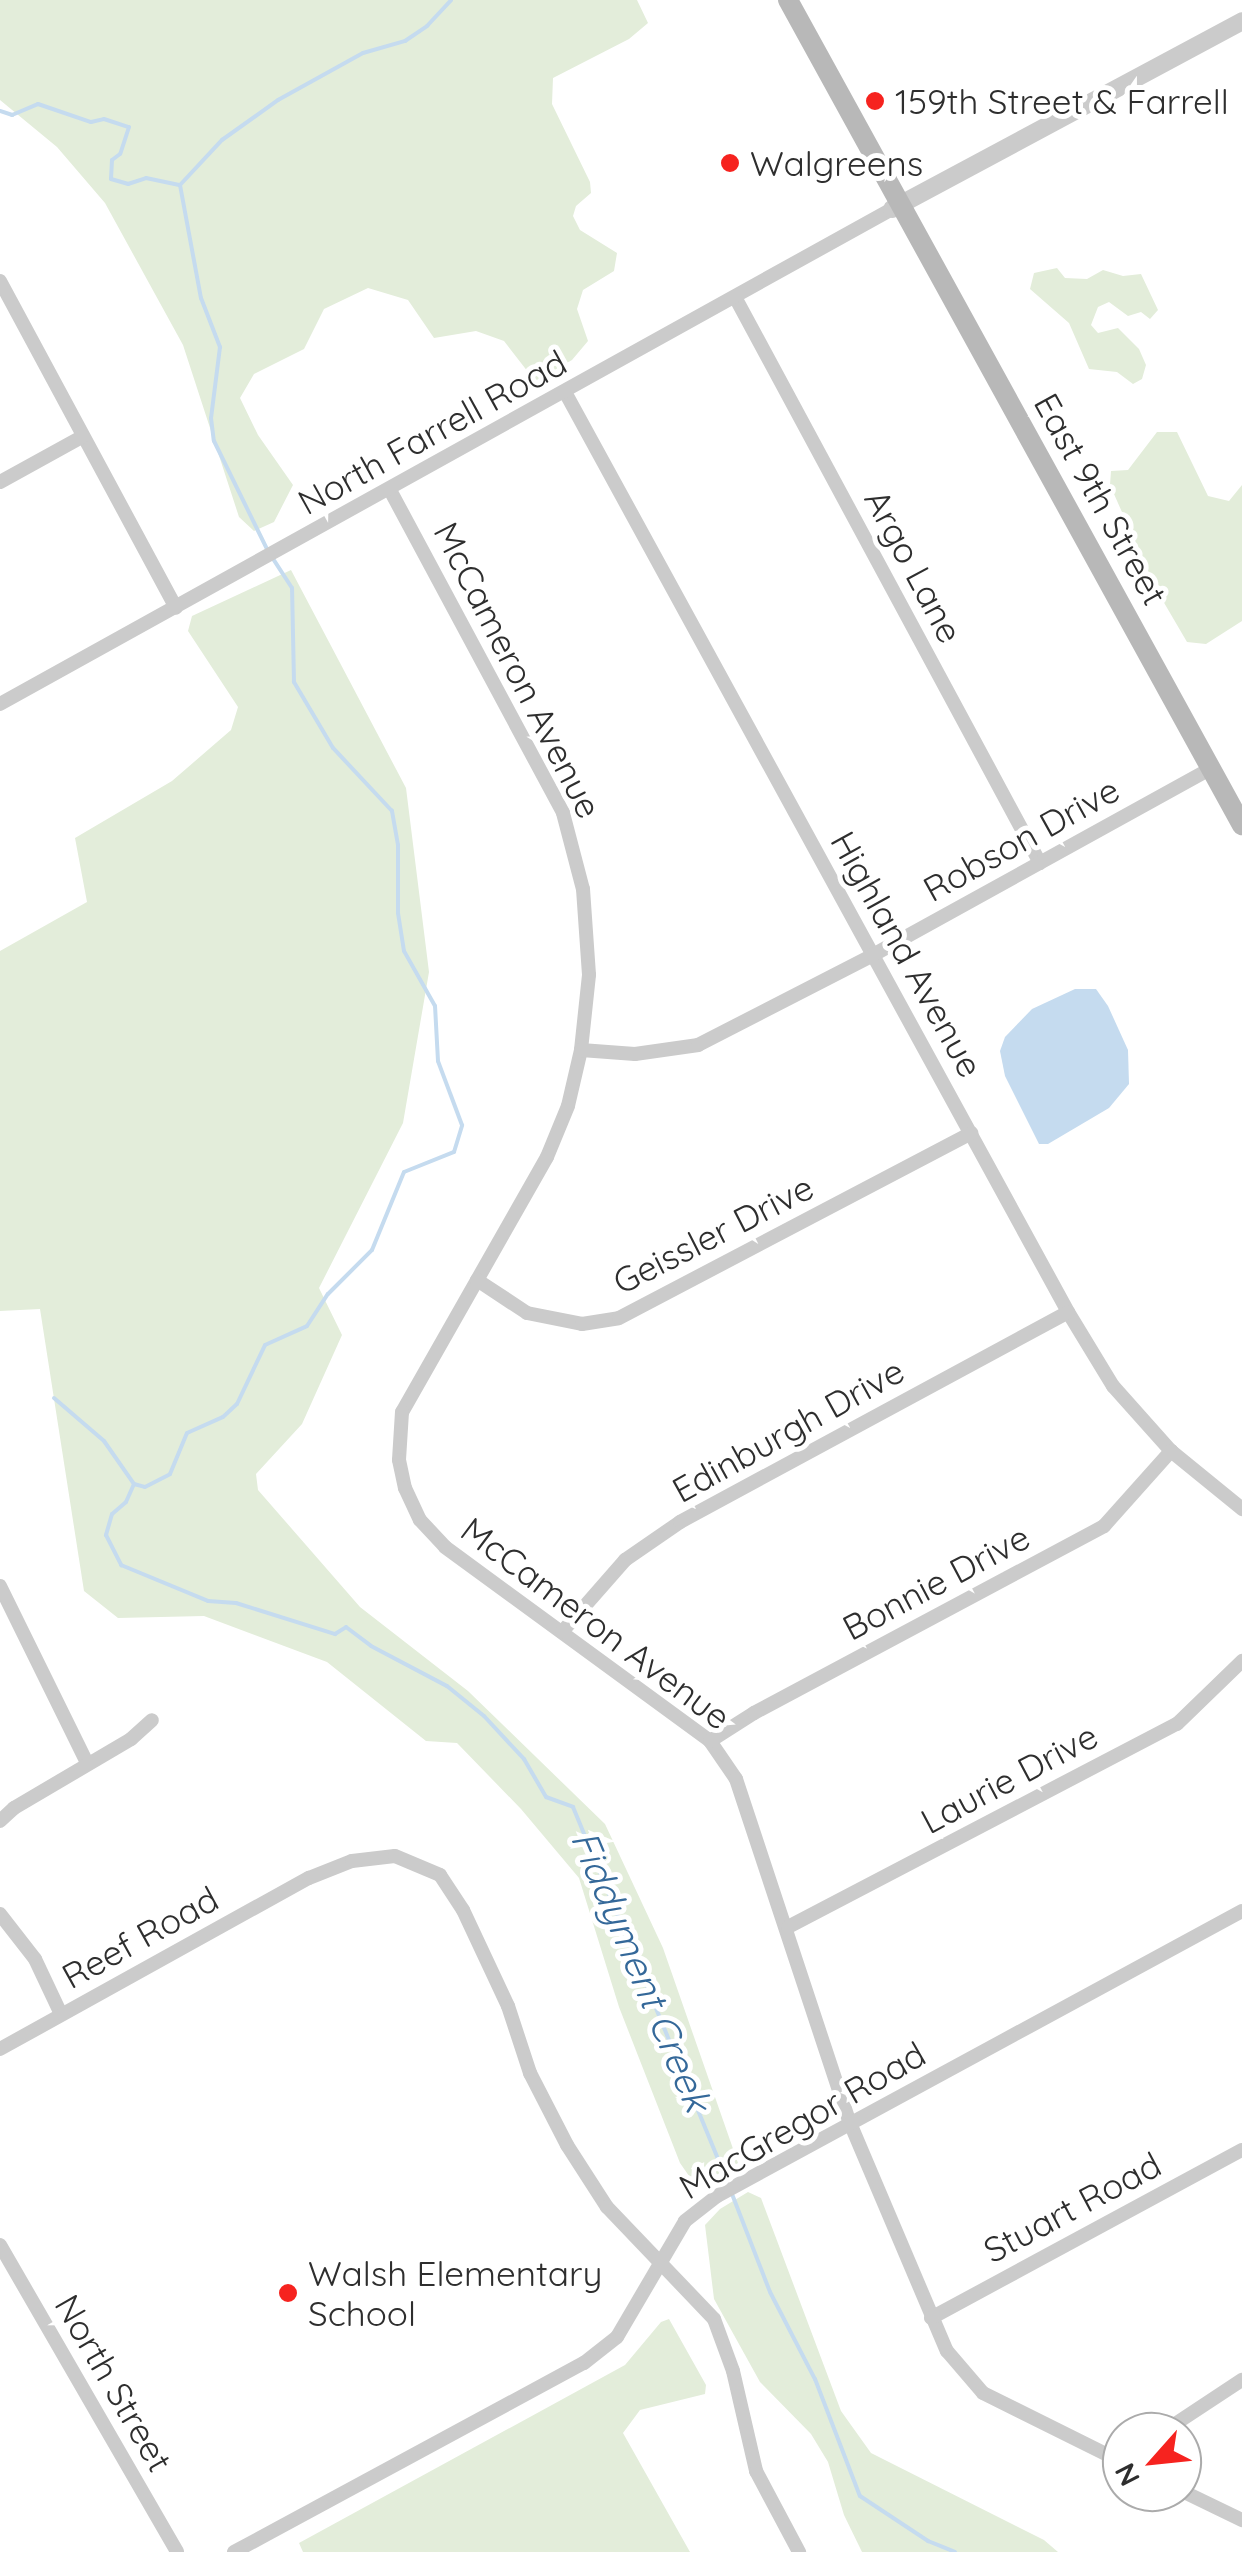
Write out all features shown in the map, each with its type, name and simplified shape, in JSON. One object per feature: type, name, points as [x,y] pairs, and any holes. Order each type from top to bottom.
[{"type":"main road","name":"East 9th Street","points":[[788,0],[897,207],[1242,825]]},
{"type":"street","points":[[897,207],[1242,21]]},
{"type":"street","name":"North Farrell Road","points":[[0,704],[897,207]]},
{"type":"street","points":[[0,281],[176,608]]},
{"type":"street","name":"Argo Lane","points":[[735,297],[1040,863]]},
{"type":"street","name":"Highland Avenue","points":[[565,392],[1068,1312],[1113,1386],[1171,1452],[1242,1509]]},
{"type":"street","points":[[0,482],[82,438]]},
{"type":"street","name":"McCameron Avenue","points":[[390,490],[542,767],[568,827],[583,889],[589,975],[581,1050],[568,1106],[547,1158],[402,1412],[401,1475],[411,1504],[436,1539],[710,1742],[736,1779],[850,2123],[946,2352],[983,2394],[1102,2452]]},
{"type":"street","name":"Robson Drive","points":[[581,1050],[635,1054],[698,1044],[873,955],[1210,769]]},
{"type":"street","name":"Geissler Drive","points":[[476,1280],[527,1313],[582,1324],[618,1318],[971,1132]]},
{"type":"street","name":"Edinburgh Drive","points":[[562,1632],[625,1560],[680,1522],[1068,1312]]},
{"type":"street","name":"Bonnie Drive","points":[[710,1742],[754,1713],[1104,1526],[1171,1452]]},
{"type":"street","points":[[0,1586],[87,1763]]},
{"type":"street","name":"Laurie Drive","points":[[788,1927],[1176,1724],[1242,1660]]},
{"type":"street","points":[[0,1822],[87,1763],[131,1739],[152,1720]]},
{"type":"street","name":"Reef Road","points":[[0,2049],[309,1878],[352,1861],[395,1856],[440,1874],[464,1910],[508,2006],[530,2072],[566,2146],[607,2207],[714,2319],[734,2371],[756,2471],[799,2552]]},
{"type":"street","name":"MacGregor Road","points":[[234,2552],[253,2548],[584,2363],[617,2337],[684,2221],[717,2196],[1242,1911]]},
{"type":"street","points":[[0,1914],[34,1960],[61,2014]]},
{"type":"street","name":"Stuart Road","points":[[932,2318],[1242,2150]]},
{"type":"street","name":"North Street","points":[[0,2245],[177,2552]]},
{"type":"street","points":[[1194,2412],[1242,2380]]},
{"type":"street","points":[[1202,2501],[1242,2520]]},
{"type":"green space","points":[[0,0],[637,0],[648,23],[629,39],[553,78],[552,104],[590,182],[591,193],[576,206],[573,216],[580,230],[617,253],[614,271],[583,290],[577,309],[588,341],[572,360],[535,381],[504,341],[476,331],[434,338],[408,300],[368,288],[324,309],[304,349],[254,374],[240,398],[258,435],[293,485],[274,522],[254,531],[239,517],[183,345],[105,203],[57,147],[0,100]]},
{"type":"green space","points":[[1057,268],[1065,278],[1087,279],[1103,270],[1123,276],[1141,274],[1158,310],[1150,319],[1141,312],[1128,316],[1109,302],[1098,307],[1091,325],[1098,333],[1118,328],[1139,349],[1146,365],[1142,379],[1133,384],[1117,372],[1089,369],[1069,323],[1030,289],[1034,273]]},
{"type":"green space","points":[[1157,432],[1177,432],[1208,496],[1229,501],[1242,485],[1242,621],[1206,644],[1187,642],[1156,589],[1110,485],[1111,471],[1128,470]]},
{"type":"green space","points":[[291,570],[406,788],[429,972],[403,1123],[319,1288],[342,1335],[302,1424],[256,1474],[258,1490],[360,1607],[468,1691],[605,1824],[663,1948],[738,2163],[696,2186],[680,2163],[619,2007],[579,1878],[521,1809],[457,1743],[426,1741],[327,1662],[204,1616],[118,1618],[84,1591],[40,1309],[0,1311],[0,951],[87,902],[75,838],[172,781],[231,730],[238,707],[188,631],[192,616]]},
{"type":"green space","points":[[748,2192],[761,2198],[841,2411],[871,2453],[1044,2540],[1058,2552],[862,2552],[844,2515],[828,2462],[811,2434],[760,2382],[714,2299],[705,2225],[720,2209]]},
{"type":"green space","points":[[669,2319],[706,2385],[705,2394],[640,2410],[623,2433],[690,2552],[303,2552],[299,2543],[625,2365],[661,2322]]},
{"type":"water","points":[[1075,989],[1096,989],[1108,1006],[1128,1050],[1129,1084],[1109,1108],[1048,1144],[1039,1144],[1005,1076],[1000,1051],[1005,1037],[1032,1009]]},
{"type":"waterway","points":[[180,185],[222,140],[278,100],[363,53],[405,41],[427,26],[451,0]]},
{"type":"waterway","name":"Fiddyment Creek","points":[[0,111],[12,115],[38,104],[91,122],[104,119],[129,127],[120,154],[112,160],[111,179],[128,184],[146,178],[179,185]]},
{"type":"waterway","name":"Fiddyment Creek","points":[[180,185],[201,298],[220,347],[211,418],[214,441],[268,551]]},
{"type":"waterway","name":"Fiddyment Creek","points":[[134,1484],[145,1487],[170,1474],[187,1433],[223,1417],[237,1404],[265,1345],[307,1326],[328,1294],[372,1250],[404,1172],[454,1152],[462,1125],[438,1061],[435,1006],[404,951],[398,913],[398,845],[392,811],[333,748],[294,682],[292,588],[273,559]]},
{"type":"waterway","points":[[54,1398],[104,1441],[134,1484]]},
{"type":"waterway","name":"Fiddyment Creek","points":[[134,1484],[126,1502],[112,1514],[106,1535],[121,1565],[208,1601],[236,1603],[335,1634],[346,1627],[371,1646],[447,1686],[484,1716],[524,1759],[546,1797],[573,1807],[729,2185]]},
{"type":"waterway","name":"Fiddyment Creek","points":[[732,2194],[770,2292],[815,2379],[860,2496],[928,2541],[955,2552]]},
{"type":"place","name":"159th Street & Farrell","points":[[875,101]]},
{"type":"place","name":"Walgreens","points":[[730,163]]},
{"type":"place","name":"Walsh Elementary School","points":[[288,2293]]}]
